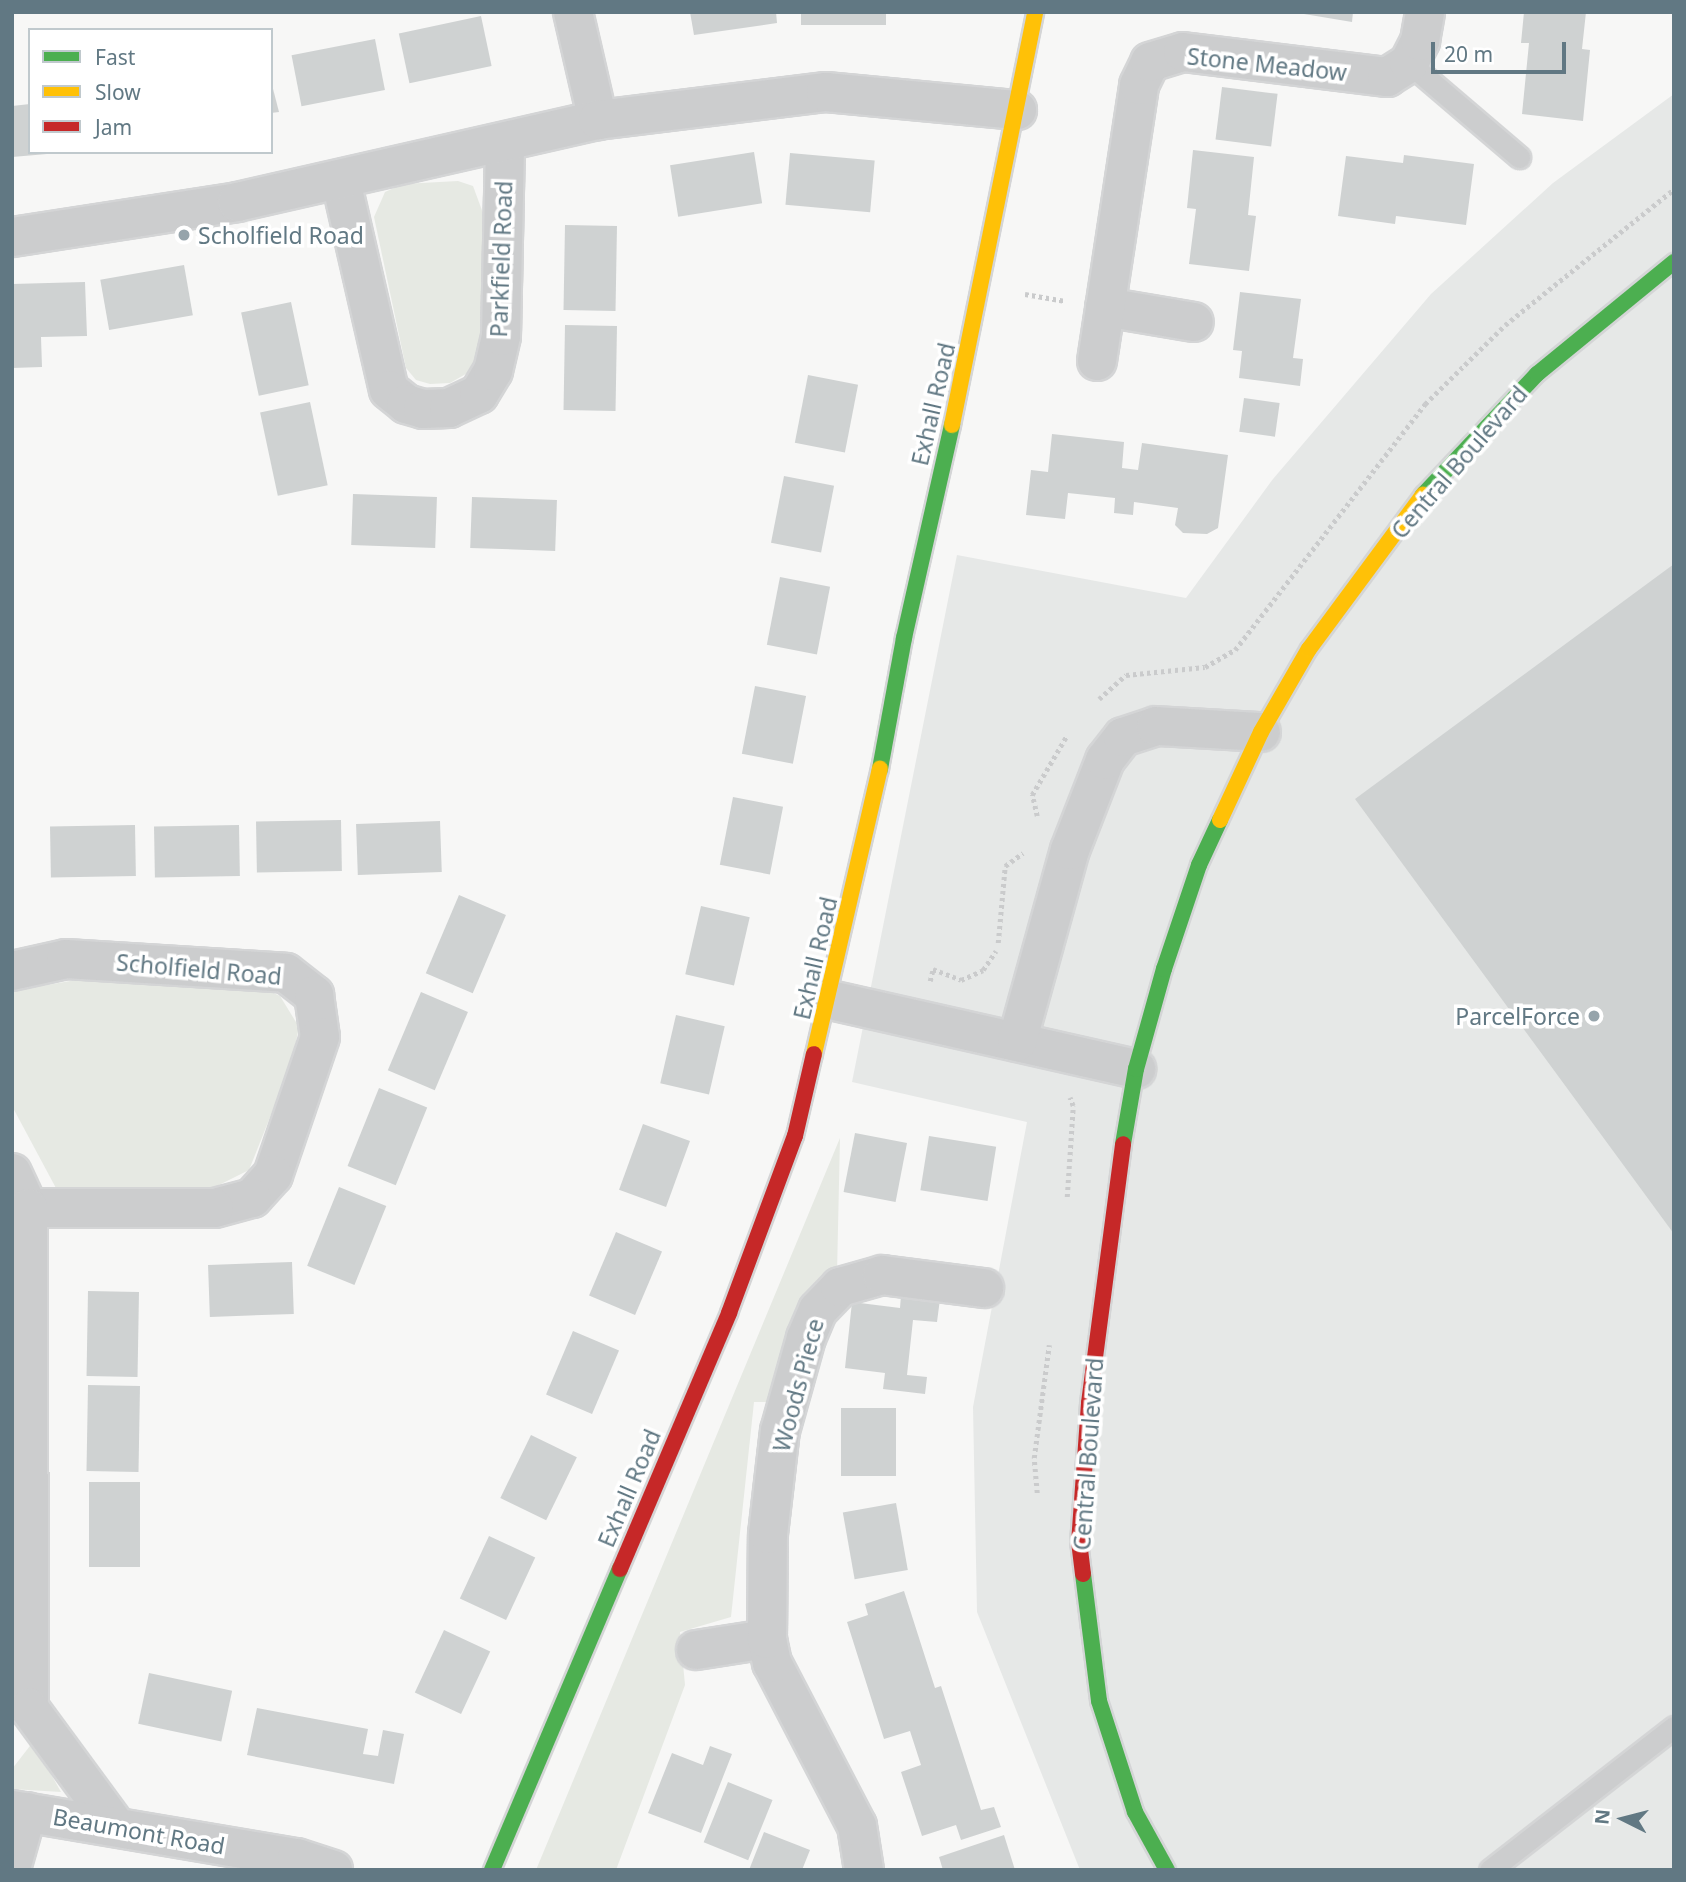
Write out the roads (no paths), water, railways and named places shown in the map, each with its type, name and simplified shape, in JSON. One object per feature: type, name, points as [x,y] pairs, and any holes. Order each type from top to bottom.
[{"type":"street","points":[[573,12],[598,120]]},
{"type":"street","name":"Exhall Road","points":[[492,1870],[729,1314],[796,1136],[830,999],[885,749],[904,638],[982,288],[1035,12]]},
{"type":"street","points":[[1409,64],[1420,41],[1425,12]]},
{"type":"street","name":"Stone Meadow","points":[[1097,361],[1139,85],[1150,62],[1183,52],[1387,77],[1409,64]]},
{"type":"street","name":"Parkfield Road","points":[[12,237],[341,181],[598,120],[826,92],[1017,110]]},
{"type":"street","name":"Parkfield Road","points":[[341,181],[389,390],[406,404],[422,409],[449,408],[479,394],[493,371],[501,336],[505,143]]},
{"type":"street","name":"Central Boulevard","points":[[1167,1870],[1135,1812],[1099,1701],[1079,1543],[1089,1403],[1111,1211],[1136,1069],[1199,865],[1261,732],[1309,649],[1419,500],[1537,374],[1674,262]]},
{"type":"street","points":[[1105,307],[1194,322]]},
{"type":"street","points":[[1017,1042],[1070,850],[1105,760],[1123,737],[1156,726],[1261,732]]},
{"type":"street","name":"Scholfield Road","points":[[12,971],[66,959],[286,973],[313,995],[320,1037],[273,1175],[252,1198],[214,1208],[28,1208]]},
{"type":"street","points":[[830,999],[1136,1069]]},
{"type":"street","points":[[12,1173],[28,1208],[20,1718],[115,1825]]},
{"type":"street","name":"Woods Piece","points":[[864,1870],[857,1826],[772,1663],[767,1639],[768,1534],[780,1431],[818,1310],[840,1287],[883,1275],[984,1288]]},
{"type":"street","points":[[696,1650],[767,1639]]},
{"type":"street","name":"Beaumont Road","points":[[12,1865],[19,1811],[115,1825],[296,1858],[333,1870]]},
{"type":"lane","points":[[1409,64],[1519,157]]},
{"type":"lane","points":[[1490,1870],[1674,1727]]},
{"type":"place","name":"Scholfield Road","points":[[184,235]]},
{"type":"place","name":"ParcelForce","points":[[1594,1016]]}]
